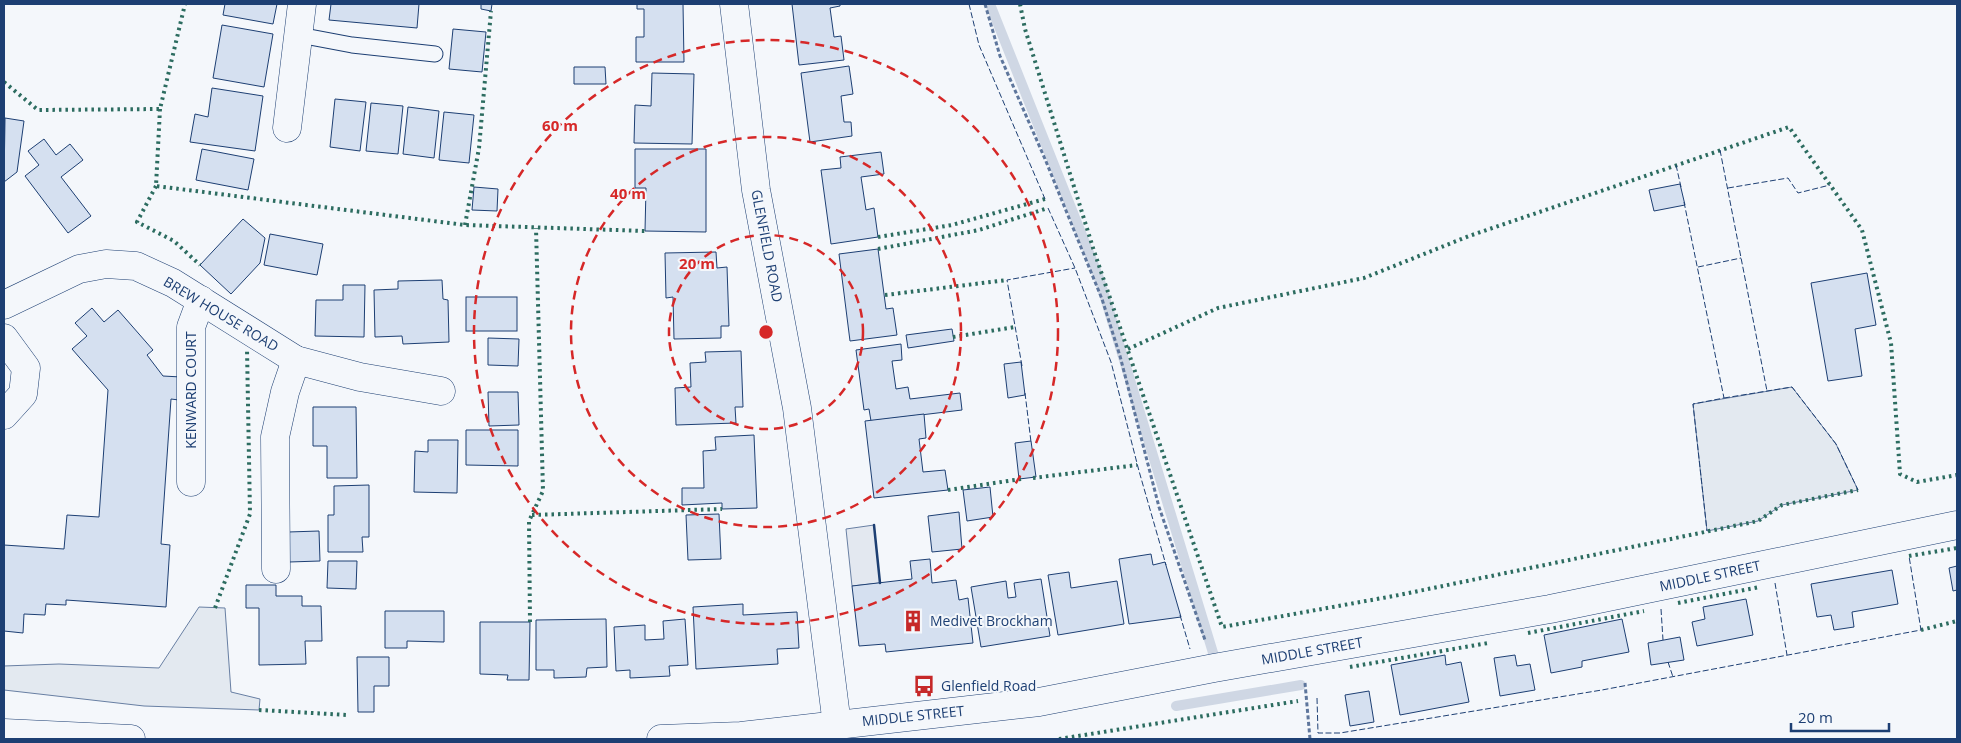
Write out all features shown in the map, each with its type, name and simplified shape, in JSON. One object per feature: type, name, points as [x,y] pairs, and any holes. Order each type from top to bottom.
[{"type":"street","points":[[287,128],[302,4]]},
{"type":"street","name":"GLENFIELD ROAD","points":[[734,4],[756,190],[797,408],[837,725]]},
{"type":"street","name":"BREW HOUSE ROAD","points":[[4,305],[79,269],[106,264],[136,266],[173,283],[296,360],[360,378],[441,391]]},
{"type":"street","name":"KENWARD COURT","points":[[191,482],[190,327],[200,300]]},
{"type":"street","points":[[4,338],[26,368],[23,394],[4,415]]},
{"type":"street","points":[[276,569],[275,437],[285,392],[296,360]]},
{"type":"street","name":"MIDDLE STREET","points":[[661,739],[741,736],[1039,702],[1214,668],[1550,609],[1957,526]]},
{"type":"street","points":[[21,735],[131,739]]},
{"type":"lane","points":[[299,35],[352,45],[435,54]]},
{"type":"path","points":[[985,4],[1000,56],[1045,159],[1102,299],[1120,356],[1159,507],[1214,668]]},
{"type":"path","points":[[1302,653],[1310,739]]},
{"type":"shaded area","points":[[1792,387],[1836,444],[1858,490],[1782,505],[1758,521],[1707,531],[1693,404]]},
{"type":"shaded area","points":[[874,525],[880,583],[852,586],[846,529]]},
{"type":"shaded area","points":[[199,607],[225,608],[231,692],[260,699],[259,710],[144,706],[4,690],[4,666],[59,664],[159,668]]},
{"type":"building","points":[[225,4],[277,4],[273,24],[223,15]]},
{"type":"building","points":[[331,4],[419,4],[417,28],[329,20]]},
{"type":"building","points":[[481,4],[492,4],[491,11],[481,9]]},
{"type":"building","points":[[637,4],[683,4],[684,62],[636,62],[636,37],[644,37],[644,9],[637,9]]},
{"type":"building","points":[[792,4],[840,4],[840,6],[830,8],[834,37],[841,36],[844,60],[799,65]]},
{"type":"building","points":[[222,25],[273,34],[264,87],[213,78]]},
{"type":"building","points":[[453,29],[486,32],[482,72],[449,69]]},
{"type":"building","points":[[849,66],[853,94],[841,96],[844,122],[851,122],[852,136],[810,142],[801,73]]},
{"type":"building","points":[[574,67],[605,67],[606,84],[574,84]]},
{"type":"building","points":[[652,73],[694,74],[692,144],[634,143],[635,105],[651,106]]},
{"type":"building","points":[[212,88],[263,96],[255,151],[190,142],[195,114],[208,117]]},
{"type":"building","points":[[335,99],[366,102],[360,151],[330,147]]},
{"type":"building","points":[[371,103],[403,106],[398,154],[366,151]]},
{"type":"building","points":[[408,107],[439,111],[434,158],[403,154]]},
{"type":"building","points":[[444,112],[474,115],[469,163],[439,160]]},
{"type":"building","points":[[5,118],[24,121],[17,172],[4,182]]},
{"type":"building","points":[[44,139],[56,155],[70,144],[83,160],[61,177],[91,216],[68,233],[25,176],[39,165],[28,151]]},
{"type":"building","points":[[202,149],[254,159],[248,190],[196,180]]},
{"type":"building","points":[[635,149],[706,149],[706,232],[645,231],[646,188],[635,188]]},
{"type":"building","points":[[881,152],[884,174],[861,177],[866,210],[874,208],[878,237],[831,244],[821,170],[841,168],[840,157]]},
{"type":"building","points":[[1680,184],[1685,205],[1654,211],[1649,190]]},
{"type":"building","points":[[474,187],[498,189],[497,211],[472,210]]},
{"type":"building","points":[[243,219],[265,238],[260,263],[231,294],[200,265]]},
{"type":"building","points":[[270,234],[323,244],[317,275],[264,265]]},
{"type":"building","points":[[878,249],[886,309],[893,308],[897,335],[850,341],[839,254]]},
{"type":"building","points":[[716,252],[717,268],[727,267],[729,326],[721,326],[721,338],[674,339],[673,297],[666,298],[665,253]]},
{"type":"building","points":[[1867,273],[1876,325],[1855,329],[1862,376],[1828,381],[1811,283]]},
{"type":"building","points":[[442,280],[443,299],[448,300],[449,342],[403,344],[402,336],[375,337],[374,290],[398,289],[398,281]]},
{"type":"building","points":[[343,285],[365,285],[364,337],[315,336],[316,300],[343,300]]},
{"type":"building","points":[[466,297],[517,297],[517,331],[466,331]]},
{"type":"building","points":[[92,308],[104,322],[118,310],[153,350],[147,355],[163,376],[181,377],[179,400],[171,399],[161,544],[170,545],[166,607],[66,600],[66,605],[46,604],[45,615],[24,614],[23,633],[4,631],[4,545],[64,549],[67,515],[99,517],[108,390],[72,349],[87,336],[75,323]]},
{"type":"building","points":[[952,329],[954,341],[908,348],[906,335]]},
{"type":"building","points":[[488,338],[519,339],[518,366],[488,365]]},
{"type":"building","points":[[901,344],[902,360],[892,361],[896,389],[908,387],[910,399],[960,393],[962,410],[871,421],[869,409],[864,410],[856,350]]},
{"type":"building","points":[[741,351],[743,407],[735,407],[736,423],[676,425],[675,388],[691,387],[690,363],[706,362],[705,352]]},
{"type":"building","points":[[1021,362],[1025,395],[1008,398],[1004,364]]},
{"type":"building","points":[[488,392],[518,392],[519,425],[489,426]]},
{"type":"building","points":[[313,407],[356,407],[357,478],[327,478],[327,446],[313,446]]},
{"type":"building","points":[[924,414],[926,438],[919,439],[923,472],[945,470],[948,490],[874,498],[865,421]]},
{"type":"building","points":[[466,430],[518,430],[518,466],[466,465]]},
{"type":"building","points":[[754,435],[757,508],[722,509],[722,503],[682,505],[682,488],[704,488],[703,451],[716,450],[715,437]]},
{"type":"building","points":[[428,440],[458,440],[457,493],[414,492],[415,451],[428,452]]},
{"type":"building","points":[[1031,441],[1036,477],[1019,479],[1015,443]]},
{"type":"building","points":[[369,485],[369,537],[362,537],[363,552],[328,552],[328,515],[334,515],[334,486]]},
{"type":"building","points":[[990,487],[993,517],[967,521],[963,490]]},
{"type":"building","points":[[959,512],[962,549],[932,552],[928,516]]},
{"type":"building","points":[[719,514],[721,559],[688,560],[686,515]]},
{"type":"building","points":[[319,531],[320,561],[289,562],[288,532]]},
{"type":"building","points":[[1151,554],[1153,565],[1165,562],[1181,617],[1129,624],[1119,559]]},
{"type":"building","name":"Medivet Brockham","points":[[930,559],[932,583],[956,580],[959,600],[968,598],[973,643],[886,652],[885,644],[859,646],[852,586],[912,579],[910,561]]},
{"type":"building","points":[[328,561],[357,561],[356,589],[327,588]]},
{"type":"building","points":[[1957,566],[1957,590],[1953,591],[1949,568]]},
{"type":"building","points":[[1892,570],[1898,604],[1852,612],[1854,627],[1834,630],[1831,615],[1817,617],[1811,584]]},
{"type":"building","points":[[1069,572],[1071,588],[1117,581],[1124,624],[1058,635],[1048,575]]},
{"type":"building","points":[[1041,579],[1050,636],[981,647],[971,587],[1006,581],[1008,598],[1016,597],[1014,583]]},
{"type":"building","points":[[246,585],[276,585],[276,596],[302,596],[302,606],[321,606],[322,641],[305,641],[306,664],[259,665],[259,608],[246,608]]},
{"type":"building","points":[[1746,599],[1753,635],[1697,646],[1692,622],[1705,619],[1703,607]]},
{"type":"building","points":[[743,604],[743,615],[797,612],[799,648],[777,649],[778,664],[696,669],[693,607]]},
{"type":"building","points":[[385,611],[444,611],[444,642],[407,641],[407,648],[385,648]]},
{"type":"building","points":[[606,619],[607,667],[587,668],[586,677],[554,678],[554,670],[536,670],[536,620]]},
{"type":"building","points":[[685,619],[688,665],[669,666],[670,676],[630,678],[630,670],[616,671],[614,627],[645,625],[645,640],[664,639],[663,621]]},
{"type":"building","points":[[1622,619],[1629,652],[1582,661],[1582,667],[1551,673],[1544,635]]},
{"type":"building","points":[[480,622],[530,622],[529,680],[507,680],[508,675],[480,674]]},
{"type":"building","points":[[1680,637],[1684,660],[1651,665],[1648,643]]},
{"type":"building","points":[[1445,655],[1446,665],[1461,662],[1469,702],[1400,715],[1391,665]]},
{"type":"building","points":[[1515,655],[1517,666],[1530,664],[1535,690],[1500,696],[1494,658]]},
{"type":"building","points":[[357,657],[389,657],[389,686],[374,686],[374,712],[358,712]]},
{"type":"building","points":[[1369,691],[1374,722],[1350,726],[1345,695]]},
{"type":"waterway","points":[[990,4],[1099,278],[1214,656]]},
{"type":"waterway","points":[[1176,706],[1301,685]]},
{"type":"hedge","points":[[4,82],[38,110],[160,109],[185,4]]},
{"type":"hedge","points":[[1020,4],[1025,29],[1094,251],[1222,627],[1399,595],[1758,521],[1782,505],[1858,490]]},
{"type":"hedge","points":[[465,225],[479,148],[491,11]]},
{"type":"hedge","points":[[160,109],[156,186],[465,225],[645,231]]},
{"type":"hedge","points":[[1128,349],[1218,308],[1364,278],[1469,236],[1789,127],[1862,230],[1891,343],[1900,474],[1917,482],[1957,475]]},
{"type":"hedge","points":[[156,186],[137,222],[174,241],[200,265]]},
{"type":"hedge","points":[[878,237],[952,225],[1045,199]]},
{"type":"hedge","points":[[878,249],[979,230],[1048,208]]},
{"type":"hedge","points":[[530,622],[529,521],[543,491],[536,228]]},
{"type":"hedge","points":[[885,295],[1007,280]]},
{"type":"hedge","points":[[953,337],[1015,327]]},
{"type":"hedge","points":[[215,608],[250,514],[247,349]]},
{"type":"hedge","points":[[1033,478],[1137,465]]},
{"type":"hedge","points":[[948,490],[1021,479]]},
{"type":"hedge","points":[[532,515],[722,509]]},
{"type":"hedge","points":[[1909,556],[1957,548]]},
{"type":"hedge","points":[[1678,603],[1760,587]]},
{"type":"hedge","points":[[1528,633],[1644,611]]},
{"type":"hedge","points":[[1921,630],[1957,621]]},
{"type":"hedge","points":[[1350,667],[1488,643]]},
{"type":"hedge","points":[[1059,739],[1298,701]]},
{"type":"hedge","points":[[259,710],[348,715]]},
{"type":"fence","points":[[969,4],[979,45],[1045,199]]},
{"type":"fence","points":[[1720,150],[1767,391]]},
{"type":"fence","points":[[1676,165],[1681,187]]},
{"type":"fence","points":[[1728,188],[1788,178],[1798,193],[1830,185]]},
{"type":"fence","points":[[1684,202],[1724,398],[1693,404],[1707,531]]},
{"type":"fence","points":[[1048,208],[1075,268],[1111,362],[1166,565]]},
{"type":"fence","points":[[1698,267],[1741,258]]},
{"type":"fence","points":[[1022,366],[1007,280],[1075,268]]},
{"type":"fence","points":[[1724,398],[1792,387],[1836,444],[1858,490]]},
{"type":"fence","points":[[1025,393],[1031,442]]},
{"type":"fence","points":[[1317,698],[1318,733],[1340,733],[1602,690],[1921,630],[1909,556]]},
{"type":"fence","points":[[1775,583],[1787,655]]},
{"type":"fence","points":[[1661,609],[1663,640]]},
{"type":"fence","points":[[1180,615],[1190,649]]},
{"type":"fence","points":[[1668,662],[1673,677]]},
{"type":"wall","points":[[874,525],[880,583]]},
{"type":"place","name":"Medivet Brockham","points":[[913,621]]},
{"type":"place","name":"Glenfield Road","points":[[924,686]]}]
